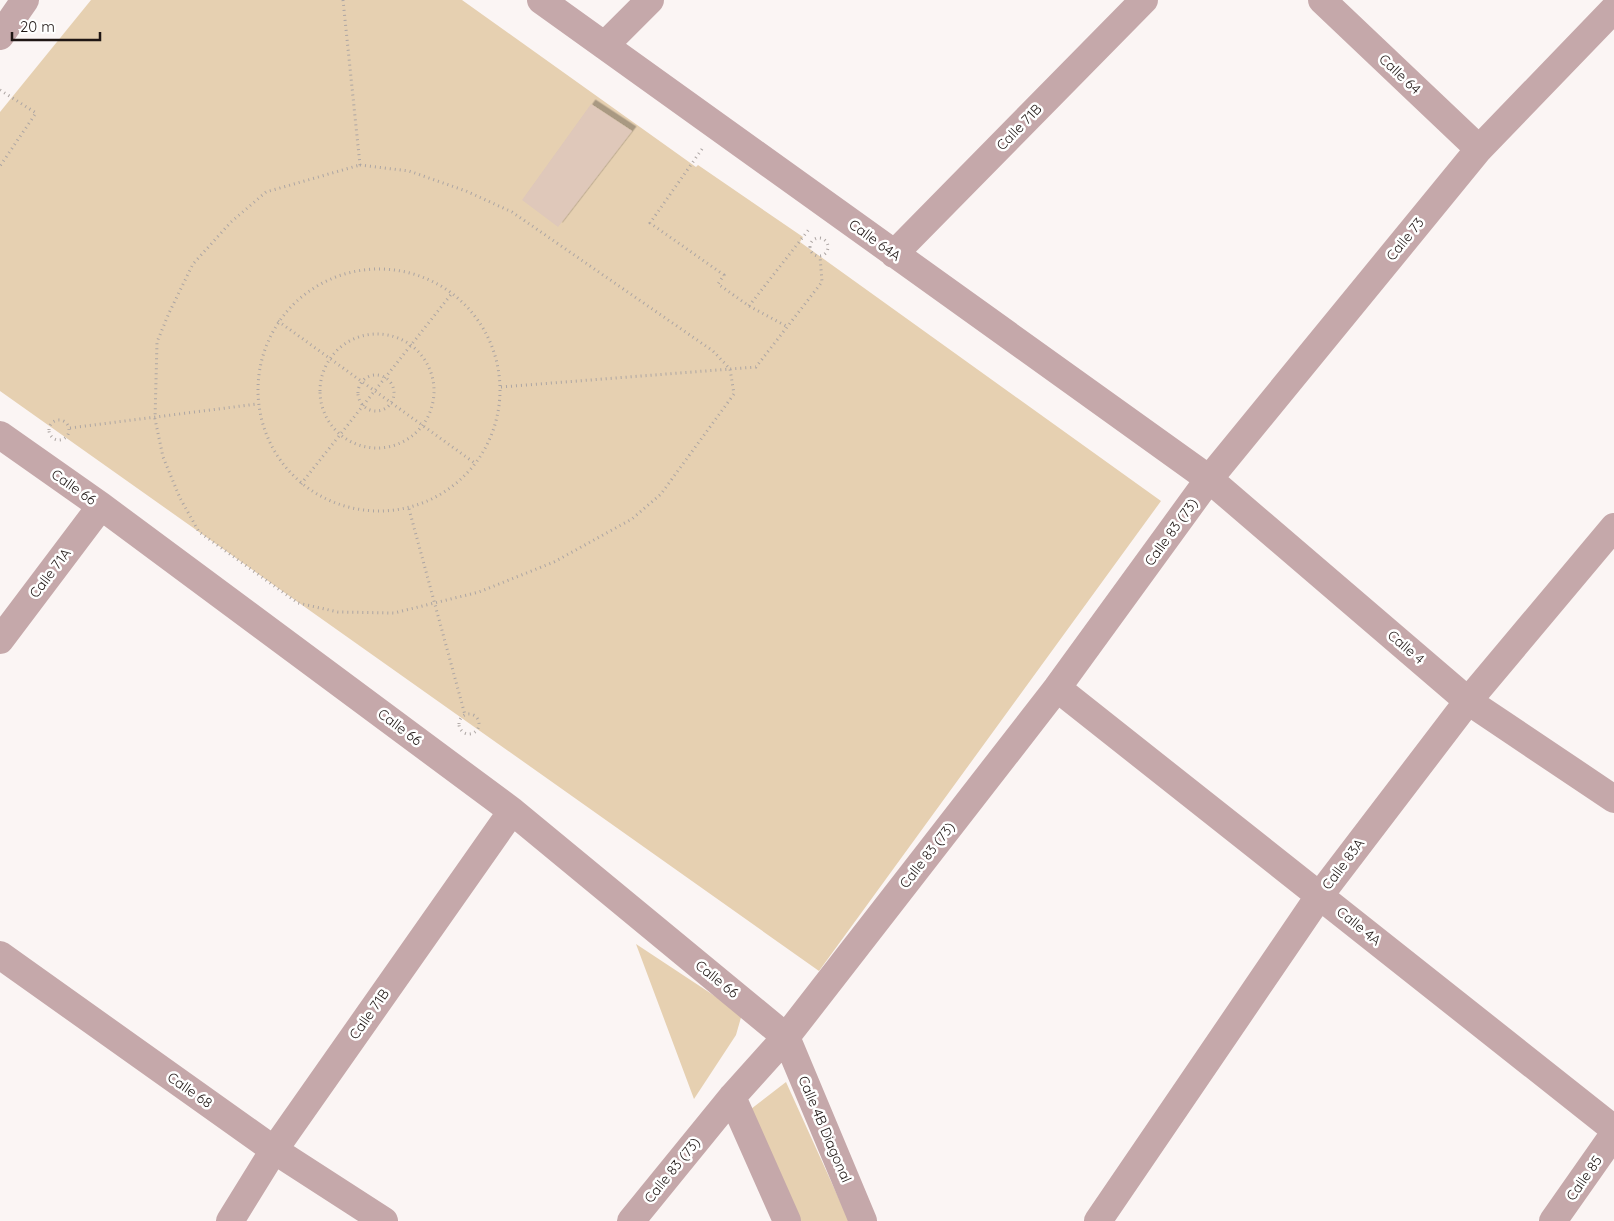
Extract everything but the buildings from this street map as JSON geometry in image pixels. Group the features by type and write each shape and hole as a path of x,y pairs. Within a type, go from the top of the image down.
{"street":[{"path":"0,36 25,0"},
{"name":"Calle 64A","path":"541,0 1209,479"},
{"path":"605,45 650,0"},
{"name":"Calle 71B","path":"894,254 1144,0"},
{"name":"Calle 64","path":"1322,0 1479,149"},
{"name":"Calle 73","path":"1209,479 1479,149 1614,9"},
{"name":"Calle 66","path":"0,435 100,506 512,810 786,1037"},
{"name":"Calle 83 (73)","path":"631,1221 732,1097 786,1037 1057,688 1209,479"},
{"name":"Calle 4","path":"1209,479 1468,701 1614,799"},
{"name":"Calle 71A","path":"0,640 100,506"},
{"name":"Calle 83A","path":"1098,1221 1320,895 1468,701 1614,527"},
{"name":"Calle 4A","path":"1057,688 1614,1129"},
{"name":"Calle 71B","path":"230,1221 274,1150 512,810"},
{"name":"Calle 68","path":"0,955 274,1150 384,1221"},
{"name":"Calle 4B Diagonal","path":"786,1037 863,1221"},
{"path":"732,1097 786,1221"},
{"name":"Calle 85","path":"1554,1221 1614,1134"}],"path":[{"path":"342,0 360,165"},
{"path":"0,90 36,113 0,166"},
{"path":"711,153 703,148 650,223 724,275 718,284 749,306 788,327"},
{"path":"360,165 409,171 466,191 512,212 713,351 730,369 734,394 661,494 632,519 554,562 479,592 394,614 338,612 298,603 199,532 180,498 163,456 155,418 157,342 168,313 194,264 231,222 266,192 360,165"},
{"path":"749,306 812,225"},
{"path":"821,238 828,246 827,252 820,256 814,254 810,247 815,240 821,238"},
{"path":"501,386 756,367 822,282 820,256"},
{"path":"365,268 404,271 426,277 453,292 480,321 496,357 501,386 493,432 476,464 446,492 409,509 371,513 334,504 301,484 279,462 265,434 258,404 258,375 265,347 278,321 302,295 332,278 365,268"},
{"path":"301,484 453,292"},
{"path":"278,321 476,464"},
{"path":"377,334 394,337 411,345 424,358 431,374 434,392 431,410 422,426 409,439 392,447 374,449 356,445 340,435 329,422 322,407 320,390 322,374 330,358 343,346 359,337 377,334"},
{"path":"370,375 385,377 393,386 394,391 391,402 383,409 378,410 364,405 358,396 362,381 370,375"},
{"path":"70,428 258,404"},
{"path":"60,420 66,422 70,428 66,438 60,440 52,438 49,432 53,422 60,420"},
{"path":"409,509 465,715"},
{"path":"465,715 472,715 477,719 478,728 473,733 464,733 460,728 460,719 465,715"}],"shaded area":[{"path":"91,0 462,0 696,167 698,165 803,237 800,242 1161,501 819,971 0,391 0,112"},
{"path":"636,944 742,1014 736,1035 694,1099"},
{"path":"786,1082 849,1221 800,1221 751,1109"}]}
